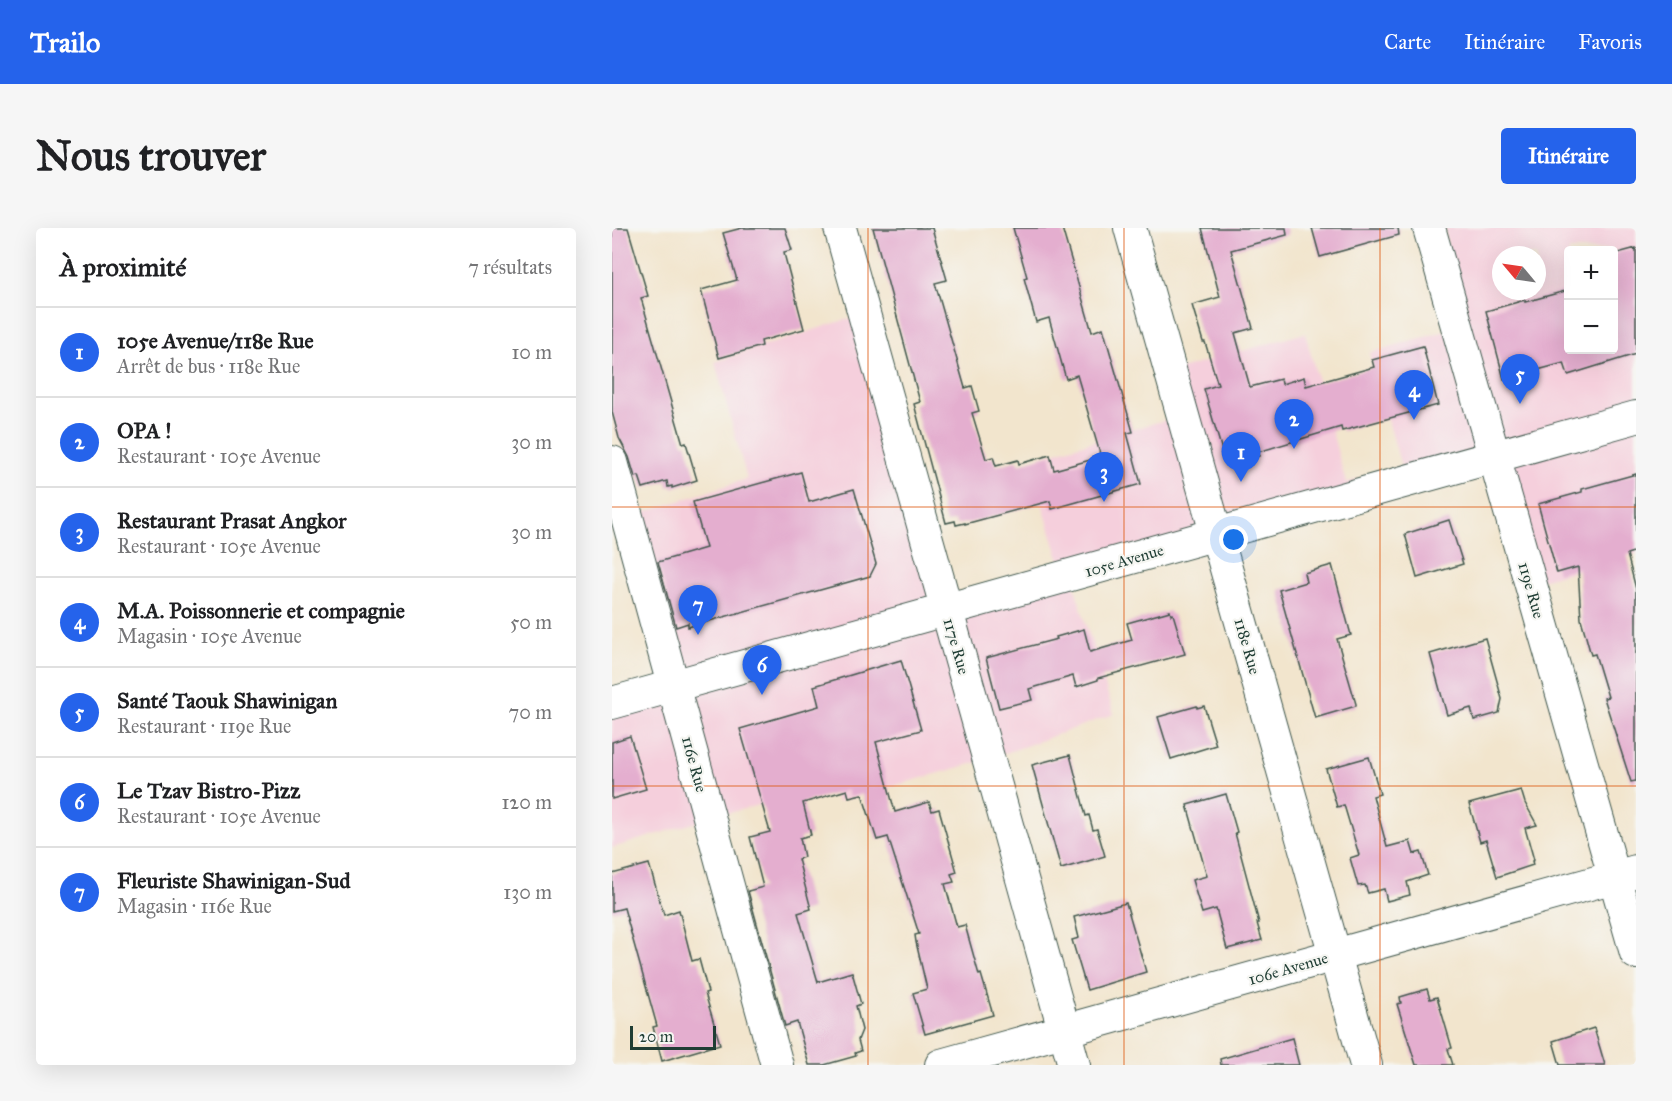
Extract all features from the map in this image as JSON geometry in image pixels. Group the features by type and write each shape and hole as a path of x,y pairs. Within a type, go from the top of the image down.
{"street":[{"name":"117e Rue","path":"840,228 1074,1065"},
{"name":"118e Rue","path":"1130,228 1366,1065"},
{"name":"119e Rue","path":"1429,228 1494,456 1625,874 1636,953"},
{"name":"105e Avenue","path":"612,703 1636,417"},
{"name":"116e Rue","path":"612,462 777,1065"},
{"name":"106e Avenue","path":"941,1065 1625,874"}],"shaded area":[{"path":"1445,228 1636,228 1636,554 1530,583 1494,457 1071,575 1114,714 989,759 837,802 831,786 710,818 612,848 612,703 673,686 627,518 747,479 715,362 869,312 947,609 1064,576 1029,460 1182,415 1170,372 1305,333 1346,483 1401,466 1369,353 1457,328"}],"building":[{"path":"612,228 628,228 648,296 641,298 683,444 686,443 697,480 672,488 672,486 668,487 667,481 643,488 639,476 635,477 629,457 619,438 612,412"},
{"path":"742,228 785,228 792,250 784,252 804,329 761,341 762,346 719,358 701,290 737,280 723,233"},
{"path":"873,228 932,228 947,280 935,283 965,388 972,386 979,411 972,413 986,459 993,457 996,466 1018,460 1019,464 1050,455 1054,470 1101,457 1077,375 1066,379 1049,318 1036,322 1024,278 1027,277 1013,228 1062,228 1092,332 1103,328 1133,432 1127,433 1141,484 1052,509 1050,501 965,524 956,525 955,521 946,523 914,404 920,402"},
{"path":"1202,228 1286,228 1287,235 1231,250 1253,328 1235,333 1250,387 1281,379 1282,384 1304,377 1306,386 1374,367 1372,360 1423,346 1438,405 1342,431 1341,427 1258,452 1259,456 1235,462 1232,451 1223,454 1204,389 1218,385 1192,305 1220,297"},
{"path":"1312,228 1398,228 1399,235 1320,257"},
{"path":"1636,248 1636,354 1568,375 1564,363 1504,379 1486,311 1525,300 1525,302 1546,300 1546,296 1564,291 1564,354 1618,354 1618,253"},
{"path":"801,472 809,502 854,489 876,564 870,576 688,627 688,623 676,627 658,562 706,548 693,502"},
{"path":"1636,474 1636,551 1627,554 1636,589 1636,781 1631,782 1604,698 1608,697 1595,654 1591,655 1581,619 1578,567 1557,573 1538,504"},
{"path":"1449,520 1463,564 1417,578 1405,534"},
{"path":"1332,565 1351,635 1337,639 1356,706 1315,718 1279,590 1306,582 1304,573"},
{"path":"1170,611 1171,615 1173,614 1185,654 1098,678 1098,680 1076,687 1073,676 1029,689 1032,700 999,708 986,658 1057,639 1056,637 1084,629 1090,652 1132,640 1127,623"},
{"path":"1485,638 1502,699 1499,713 1474,720 1471,708 1447,715 1430,654"},
{"path":"901,660 921,730 876,742 895,812 929,802 932,811 939,809 957,872 951,874 954,882 945,884 957,927 965,925 993,1015 925,1034 913,993 927,989 916,942 915,935 919,934 888,837 877,840 862,794 849,797 847,790 803,803 811,835 800,838 804,857 798,859 811,909 798,913 818,982 852,972 861,1004 856,1006 862,1030 858,1040 861,1051 855,1053 856,1056 824,1065 809,1065 797,1022 785,1026 748,891 763,887 750,837 770,832 740,729 819,706 814,686"},
{"path":"1197,706 1197,708 1204,706 1216,745 1171,759 1158,717"},
{"path":"630,736 646,789 612,799 612,742"},
{"path":"1070,755 1086,816 1089,815 1093,830 1097,829 1105,856 1061,869 1032,765"},
{"path":"1369,757 1380,794 1373,796 1387,847 1410,841 1414,854 1421,852 1428,875 1407,882 1410,895 1387,901 1384,889 1368,893 1365,885 1358,886 1350,858 1359,855 1344,805 1337,807 1326,769"},
{"path":"1521,790 1537,825 1525,828 1534,860 1533,865 1497,877 1486,840 1480,842 1469,804"},
{"path":"1226,794 1262,940 1227,949 1216,909 1202,913 1192,880 1207,876 1187,805"},
{"path":"649,864 664,915 679,910 692,961 699,959 708,992 705,993 720,1044 662,1061 653,1027 657,1026 624,908 612,911 612,874"},
{"path":"1126,903 1146,972 1087,990 1072,940 1079,938 1074,917"},
{"path":"1427,989 1430,999 1437,997 1452,1048 1448,1049 1453,1065 1416,1065 1397,1004 1401,1003 1400,997"},
{"path":"1594,1028 1605,1065 1560,1065 1553,1041"},
{"path":"1292,1038 1299,1065 1221,1065 1220,1059"}],"place":[{"name":"Santé Taouk Shawinigan","path":"1520,404"},
{"name":"M.A. Poissonnerie et compagnie","path":"1414,420"},
{"name":"OPA !","path":"1294,449"},
{"name":"105e Avenue/118e Rue","path":"1241,482"},
{"name":"Restaurant Prasat Angkor","path":"1104,502"},
{"name":"Fleuriste Shawinigan-Sud","path":"698,635"},
{"name":"Le Tzav Bistro-Pizz","path":"762,695"}]}
